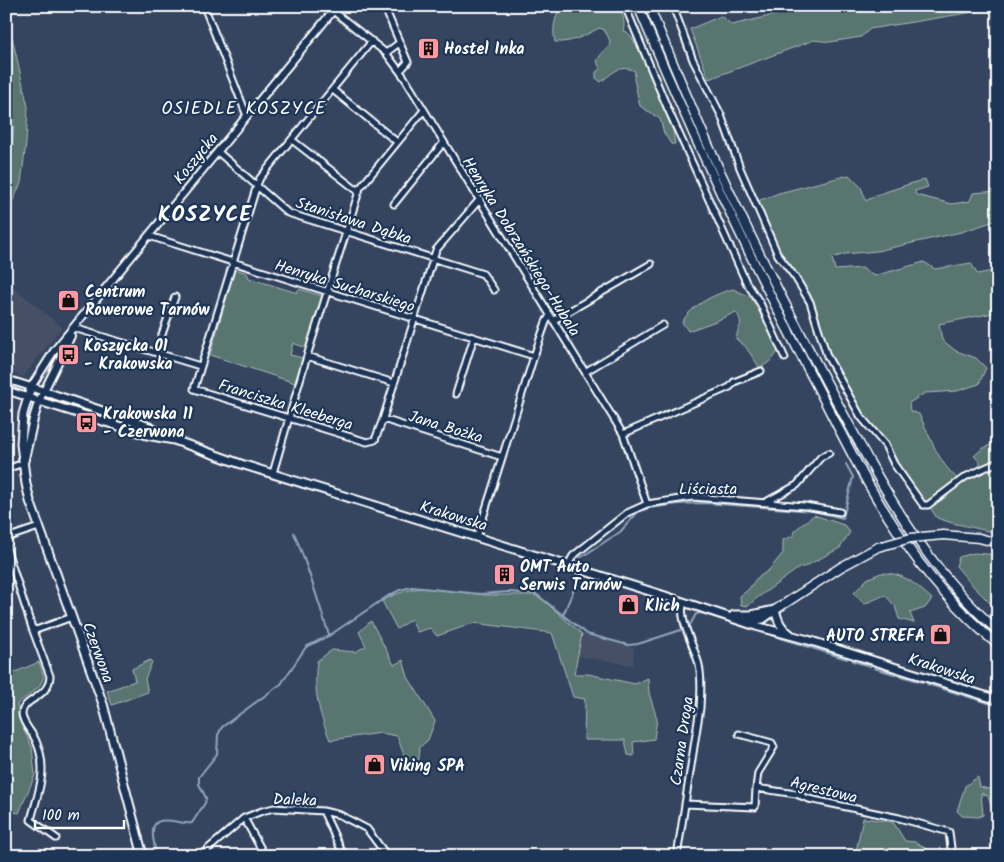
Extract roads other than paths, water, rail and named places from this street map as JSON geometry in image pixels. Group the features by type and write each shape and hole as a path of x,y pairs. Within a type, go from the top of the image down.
{"main road":[{"path":"638,6 698,147 763,284 871,487 897,532 920,563 964,613 998,645"},
{"path":"649,6 743,219 777,288 878,478 909,530 928,556 972,606 998,631"},
{"path":"28,396 31,387"},
{"name":"Krakowska","path":"31,387 147,426 174,440"},
{"name":"Czerwona","path":"28,396 23,414 21,444 26,484 39,527 103,704 143,854"},
{"name":"Krakowska","path":"39,400 147,435 174,440 273,473 998,700"},
{"name":"Czerwona","path":"24,462 39,400"},
{"path":"745,621 763,619 835,571 878,547 911,538 943,535 967,536 998,543"},
{"path":"775,610 773,622 782,633"},
{"path":"775,610 783,630 792,635"},
{"name":"Krakowska","path":"726,615 751,616 775,610"}],"street":[{"path":"204,6 247,116"},
{"name":"Henryka Dobrzańskiego-Hubala","path":"327,6 335,8 386,54 400,71 623,434 647,504"},
{"path":"384,6 408,62 400,71"},
{"path":"625,6 648,63 746,282 760,303 785,358"},
{"path":"672,6 693,60 721,115 740,168 778,255 796,277 810,302 827,356 860,417 885,444 894,464 923,505 933,502 966,477 998,462"},
{"name":"Koszycka","path":"31,387 54,351 335,8"},
{"name":"Franciszka Kleeberga","path":"372,41 260,178 194,389 367,442 375,440 436,250 480,199"},
{"path":"386,54 399,43"},
{"path":"333,90 397,142"},
{"path":"273,473 288,418 360,188 424,110"},
{"path":"292,140 359,192"},
{"path":"394,204 444,142"},
{"name":"Stanisława Dąbka","path":"218,152 288,213 483,274 494,290"},
{"name":"Henryka Sucharskiego","path":"149,236 534,356"},
{"path":"554,320 650,264"},
{"path":"158,353 175,297"},
{"path":"477,537 534,356 550,315"},
{"path":"585,372 664,325"},
{"path":"74,328 200,366"},
{"name":"Koszycka","path":"43,391 74,328"},
{"path":"456,394 474,337"},
{"path":"307,356 394,383"},
{"path":"623,434 730,387 734,382 761,371"},
{"name":"Krakowska","path":"6,379 31,387"},
{"name":"Krakowska","path":"6,390 39,400"},
{"path":"39,400 43,391"},
{"name":"Jana Bożka","path":"383,419 502,457"},
{"path":"766,503 797,486 821,458 829,453"},
{"path":"6,469 24,462"},
{"name":"Liściasta","path":"568,565 573,556 627,513 647,504 692,497 805,506 840,512"},
{"path":"6,538 39,527"},
{"path":"6,547 32,628 50,676 50,684 45,691 25,705 22,713 38,746 43,771 31,820 56,838"},
{"name":"Czarna Droga","path":"677,856 700,708 701,687 695,649 682,619 684,602"},
{"path":"32,628 36,630 72,617"},
{"path":"685,804 755,807 758,772 774,748 772,743 739,734"},
{"name":"Agrestowa","path":"756,788 796,794 809,799 899,818 949,832 952,856"},
{"name":"Daleka","path":"204,856 208,849 244,818 274,808 323,810 344,856"},
{"path":"323,810 340,815 367,829 387,856"},
{"path":"244,818 265,856"}],"waterway":[{"path":"581,561 580,558 620,532 638,512 649,508 705,503 813,511 843,518 853,477 846,464"},
{"path":"294,533 329,635"},
{"path":"563,615 580,575"},
{"path":"148,856 155,851 154,825 162,821 192,823 205,803 206,798 199,784 199,777 217,754 218,735 222,727 281,684 306,647 330,635 400,590 412,587 480,594 509,592 536,594 587,634 628,645 638,644 681,630"},
{"path":"690,625 696,614 701,613 847,659"},
{"path":"853,661 870,666"},
{"path":"874,668 922,682"},
{"path":"927,684 998,706"},
{"path":"90,856 116,850 130,856"}],"place":[{"name":"Hostel Inka","path":"428,48"},
{"name":"Centrum Rowerowe Tarnów","path":"69,300"},
{"name":"Koszycka 01 - Krakowska","path":"68,354"},
{"name":"Krakowska 11 - Czerwona","path":"87,422"},
{"name":"OMT Auto Serwis Tarnów","path":"504,575"},
{"name":"Klich","path":"629,605"},
{"name":"AUTO STREFA","path":"941,635"},
{"name":"Viking SPA","path":"374,765"}],"district":[{"name":"OSIEDLE KOSZYCE","path":"244,108"},
{"name":"KOSZYCE","path":"205,214"}]}
